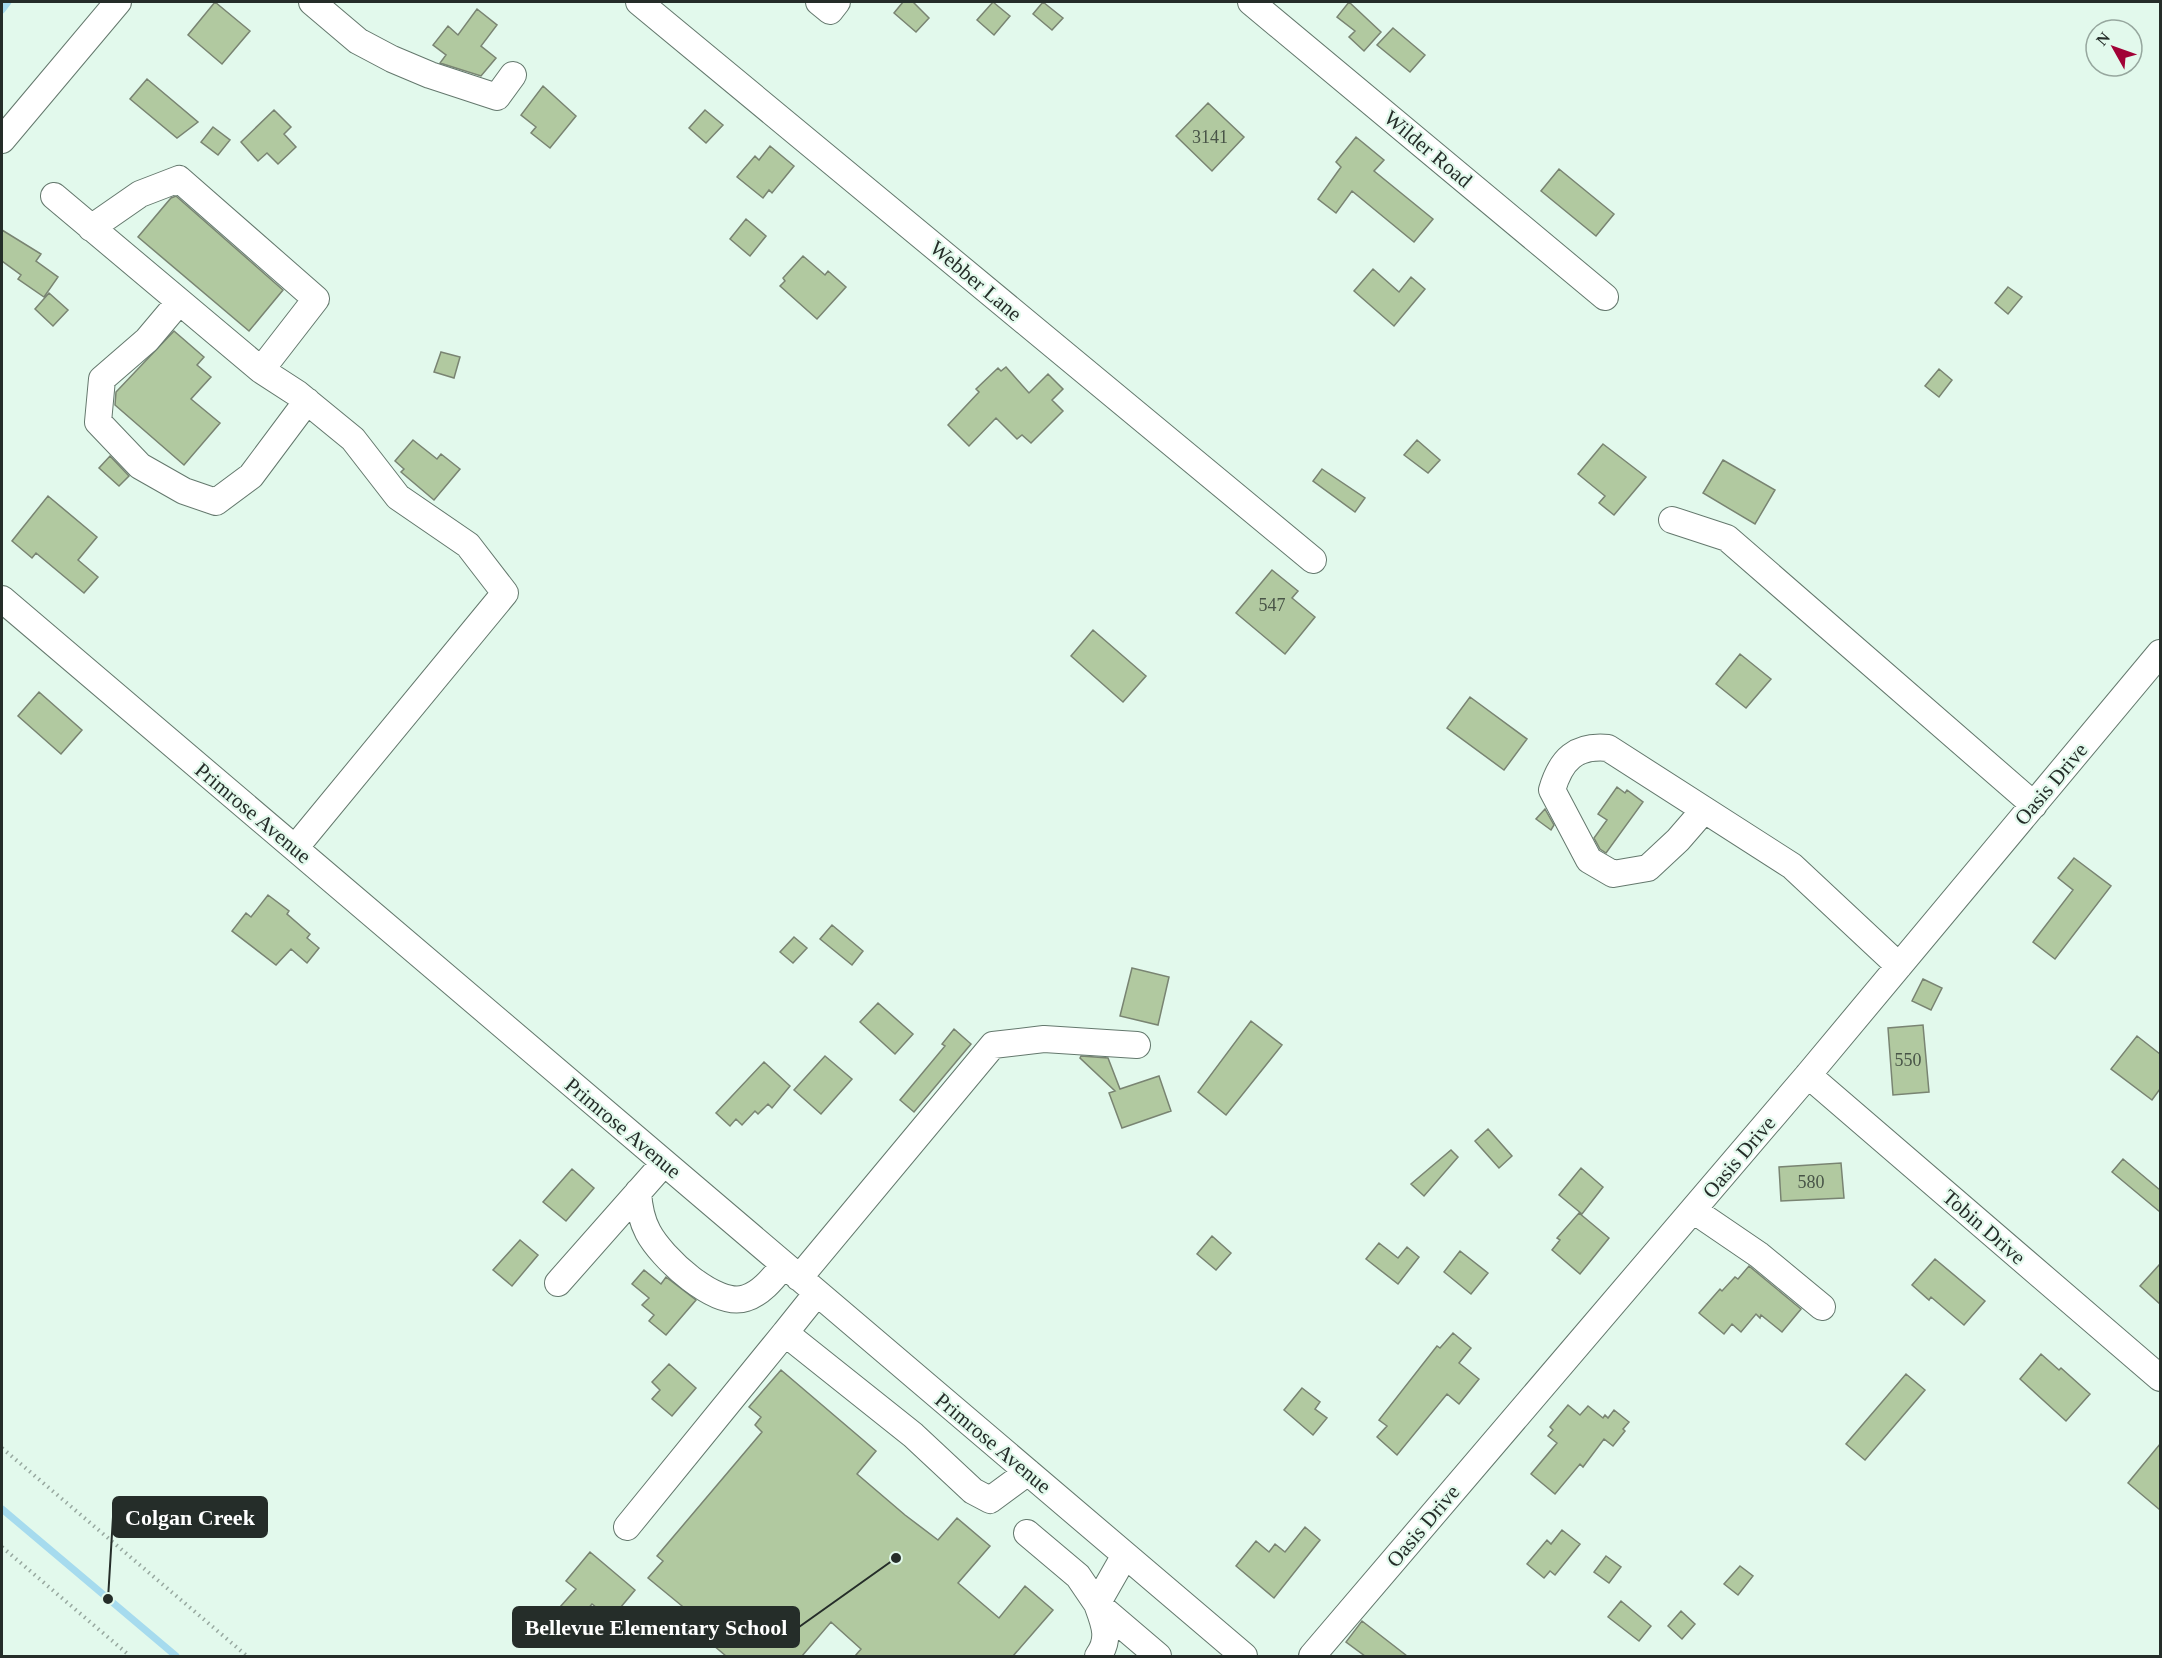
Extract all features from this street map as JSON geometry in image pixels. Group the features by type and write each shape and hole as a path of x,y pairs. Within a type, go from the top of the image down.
{"street":[{"path":"7,122 118,2"},
{"path":"312,2 358,41 430,75 497,97 513,75"},
{"name":"Webber Lane","path":"639,2 1313,560"},
{"path":"819,2 830,10 837,2"},
{"name":"Wilder Road","path":"1251,2 1605,297"},
{"path":"91,228 140,194 179,179 316,299 261,370"},
{"path":"54,196 261,370 307,401 352,439 398,497 468,545 505,593 295,848"},
{"path":"179,302 147,340 102,379 98,422 140,466 184,491 216,502 251,476 307,401"},
{"path":"1672,520 1727,538 2034,805"},
{"name":"Primrose Avenue","path":"2,599 1244,1656"},
{"name":"Oasis Drive","path":"1312,1656 1694,1210 2160,653"},
{"path":"1704,810 1678,840 1648,867 1613,874 1589,860 1552,790 1557,773 1570,756 1589,746 1608,748 1792,866 1899,966"},
{"path":"627,1527 784,1333 800,1278 993,1045 1044,1039 1137,1045"},
{"name":"Tobin Drive","path":"1808,1075 2160,1378"},
{"path":"558,1283 664,1163"},
{"path":"638,1192 640,1214 649,1234 671,1261 706,1290 727,1299 746,1299 766,1286 800,1278"},
{"path":"1694,1210 1759,1255 1822,1307"},
{"path":"784,1333 912,1435 973,1491 990,1500 1028,1473"},
{"path":"1027,1533 1078,1576 1097,1604 1106,1628 1105,1647 1098,1656"},
{"path":"1097,1604 1125,1555"},
{"path":"1097,1604 1158,1656"}],"path":[{"path":"2,1448 247,1656"},
{"path":"2,1547 130,1656"}],"building":[{"path":"215,2 250,31 222,64 188,35"},
{"path":"903,2 913,2 929,18 916,32 894,13"},
{"path":"993,2 1010,16 994,35 977,20"},
{"path":"1043,2 1063,18 1052,30 1033,14"},
{"path":"1349,2 1381,32 1364,51 1349,37 1355,31 1337,17"},
{"path":"477,9 497,25 481,46 496,58 481,76 440,63 446,55 433,45 448,26 458,35"},
{"path":"1393,28 1425,55 1410,72 1377,45"},
{"path":"147,79 198,122 177,138 130,99"},
{"path":"543,86 576,116 550,148 531,133 536,127 521,115"},
{"path":"1208,103 1244,137 1212,171 1176,136"},
{"path":"274,110 291,127 284,134 296,147 278,164 267,153 258,161 241,142"},
{"path":"705,110 723,125 706,143 689,128"},
{"path":"213,127 230,140 218,155 201,142"},
{"path":"1356,137 1384,160 1374,171 1433,219 1414,242 1352,191 1336,213 1318,199 1341,167 1336,162"},
{"path":"770,146 794,166 772,193 769,190 763,198 737,177 755,156 759,160"},
{"path":"1559,169 1614,214 1596,236 1541,191"},
{"path":"176,196 283,290 249,331 138,237 171,198"},
{"path":"746,219 766,236 750,256 730,239"},
{"path":"2,230 41,254 36,261 58,277 44,297 18,279 21,275 2,261"},
{"path":"803,256 825,275 828,271 846,287 817,319 780,286 785,281 783,278"},
{"path":"1373,269 1399,292 1411,277 1425,289 1394,326 1354,291"},
{"path":"2008,287 2022,297 2008,314 1995,303"},
{"path":"49,293 68,310 53,326 35,309"},
{"path":"174,331 204,357 197,365 211,377 191,399 220,423 184,465 115,405 116,392"},
{"path":"441,352 460,357 454,378 434,372"},
{"path":"1006,367 1029,393 1048,374 1063,389 1052,400 1063,411 1031,443 1022,435 1017,439 996,418 969,446 948,425 979,392 976,389 998,368 1001,371"},
{"path":"1939,369 1952,380 1939,397 1925,386"},
{"path":"413,440 437,459 441,454 460,469 434,500 401,472 404,469 395,461"},
{"path":"1417,440 1440,460 1428,473 1404,455"},
{"path":"1603,444 1646,477 1614,515 1599,503 1605,496 1578,474"},
{"path":"110,456 129,476 119,486 99,468"},
{"path":"1723,460 1775,490 1755,524 1703,493"},
{"path":"1322,469 1365,498 1355,512 1313,481"},
{"path":"48,496 97,537 78,560 98,577 84,593 36,553 32,558 12,541"},
{"path":"1272,570 1298,591 1292,598 1315,617 1285,654 1236,613"},
{"path":"1093,630 1146,676 1123,702 1071,656"},
{"path":"1740,654 1771,679 1746,708 1716,684"},
{"path":"39,692 82,730 61,754 18,716"},
{"path":"1470,697 1527,739 1504,770 1447,728"},
{"path":"1617,787 1625,793 1627,790 1643,802 1606,853 1600,849 1594,838 1607,820 1598,814"},
{"path":"1545,809 1554,825 1551,830 1536,819"},
{"path":"2074,858 2111,886 2055,959 2033,942 2073,890 2058,878"},
{"path":"268,895 289,911 287,914 310,934 307,938 319,948 307,963 291,949 276,965 232,931 246,913 251,917"},
{"path":"832,925 863,951 852,965 820,939"},
{"path":"794,937 807,948 793,963 780,952"},
{"path":"1132,968 1169,977 1158,1025 1120,1016"},
{"path":"1923,979 1942,988 1931,1010 1912,1001"},
{"path":"878,1003 913,1034 895,1054 860,1022"},
{"path":"1251,1021 1282,1045 1226,1115 1198,1092"},
{"path":"1923,1025 1929,1092 1893,1095 1888,1028"},
{"path":"954,1029 971,1044 914,1112 900,1100 945,1046 942,1044"},
{"path":"2137,1036 2160,1054 2160,1089 2152,1100 2111,1069"},
{"path":"825,1056 852,1079 821,1114 794,1090"},
{"path":"1081,1056 1108,1058 1120,1089 1159,1076 1171,1111 1122,1128 1109,1093 1115,1091 1080,1058"},
{"path":"764,1062 790,1086 772,1108 768,1104 758,1114 755,1111 742,1125 736,1119 730,1126 716,1113"},
{"path":"1488,1129 1512,1156 1499,1168 1475,1141"},
{"path":"1451,1150 1458,1157 1424,1196 1411,1184"},
{"path":"2123,1159 2160,1190 2160,1212 2112,1172"},
{"path":"1841,1163 1844,1198 1781,1201 1779,1167"},
{"path":"1581,1168 1603,1187 1582,1214 1559,1195"},
{"path":"572,1169 594,1188 566,1221 543,1202"},
{"path":"1579,1213 1609,1238 1580,1274 1552,1250 1560,1240 1557,1238"},
{"path":"1212,1236 1231,1253 1216,1270 1197,1254"},
{"path":"520,1240 538,1255 512,1286 493,1270"},
{"path":"1379,1243 1398,1258 1407,1247 1419,1257 1398,1284 1366,1259"},
{"path":"1460,1251 1488,1273 1471,1294 1444,1272"},
{"path":"1935,1259 1985,1301 1964,1325 1931,1297 1929,1300 1912,1285"},
{"path":"2160,1264 2160,1304 2140,1286"},
{"path":"1749,1266 1801,1309 1782,1332 1761,1315 1760,1318 1756,1314 1741,1332 1732,1324 1724,1334 1699,1313 1720,1289 1722,1291 1735,1277 1738,1279"},
{"path":"644,1270 661,1284 666,1277 696,1300 666,1335 649,1321 654,1315 642,1305 649,1298 632,1284"},
{"path":"1453,1333 1471,1348 1459,1363 1479,1379 1459,1404 1447,1394 1397,1455 1377,1437 1387,1426 1379,1420 1437,1346 1440,1348"},
{"path":"2041,1354 2059,1370 2061,1368 2090,1394 2066,1421 2020,1379"},
{"path":"669,1364 696,1388 672,1416 652,1399 660,1390 652,1382"},
{"path":"781,1370 876,1451 857,1474 905,1515 938,1540 957,1518 990,1546 958,1583 999,1618 1025,1586 1053,1610 1013,1656 855,1656 861,1649 831,1622 802,1656 726,1656 687,1623 693,1615 648,1578 663,1561 657,1556 762,1432 755,1425 761,1417 749,1407"},
{"path":"1906,1374 1925,1390 1865,1460 1846,1444"},
{"path":"1302,1388 1320,1402 1315,1409 1327,1418 1313,1435 1284,1410"},
{"path":"1568,1405 1580,1415 1588,1406 1603,1418 1605,1415 1608,1418 1614,1410 1629,1422 1613,1446 1604,1439 1583,1467 1580,1464 1555,1494 1531,1474 1557,1443 1548,1436 1553,1430 1550,1427"},
{"path":"2160,1444 2160,1510 2128,1483"},
{"path":"1305,1527 1320,1540 1274,1598 1236,1566 1256,1541 1269,1552 1275,1544 1285,1552"},
{"path":"1562,1530 1580,1544 1555,1575 1550,1571 1544,1578 1527,1564 1547,1540 1551,1544"},
{"path":"590,1552 635,1590 611,1619 592,1604 569,1631 552,1616 576,1589 566,1581"},
{"path":"1606,1556 1621,1567 1609,1583 1594,1572"},
{"path":"1740,1566 1753,1576 1738,1595 1724,1584"},
{"path":"1621,1601 1651,1626 1639,1641 1608,1617"},
{"path":"1681,1611 1695,1624 1682,1639 1668,1626"},
{"path":"1362,1621 1407,1656 1365,1656 1346,1642"}],"waterway":[{"path":"2,10 8,2"},
{"path":"2,1509 176,1656"}],"place":[{"name":"Bellevue Elementary School","path":"896,1558"},
{"name":"Colgan Creek","path":"108,1599"}]}
